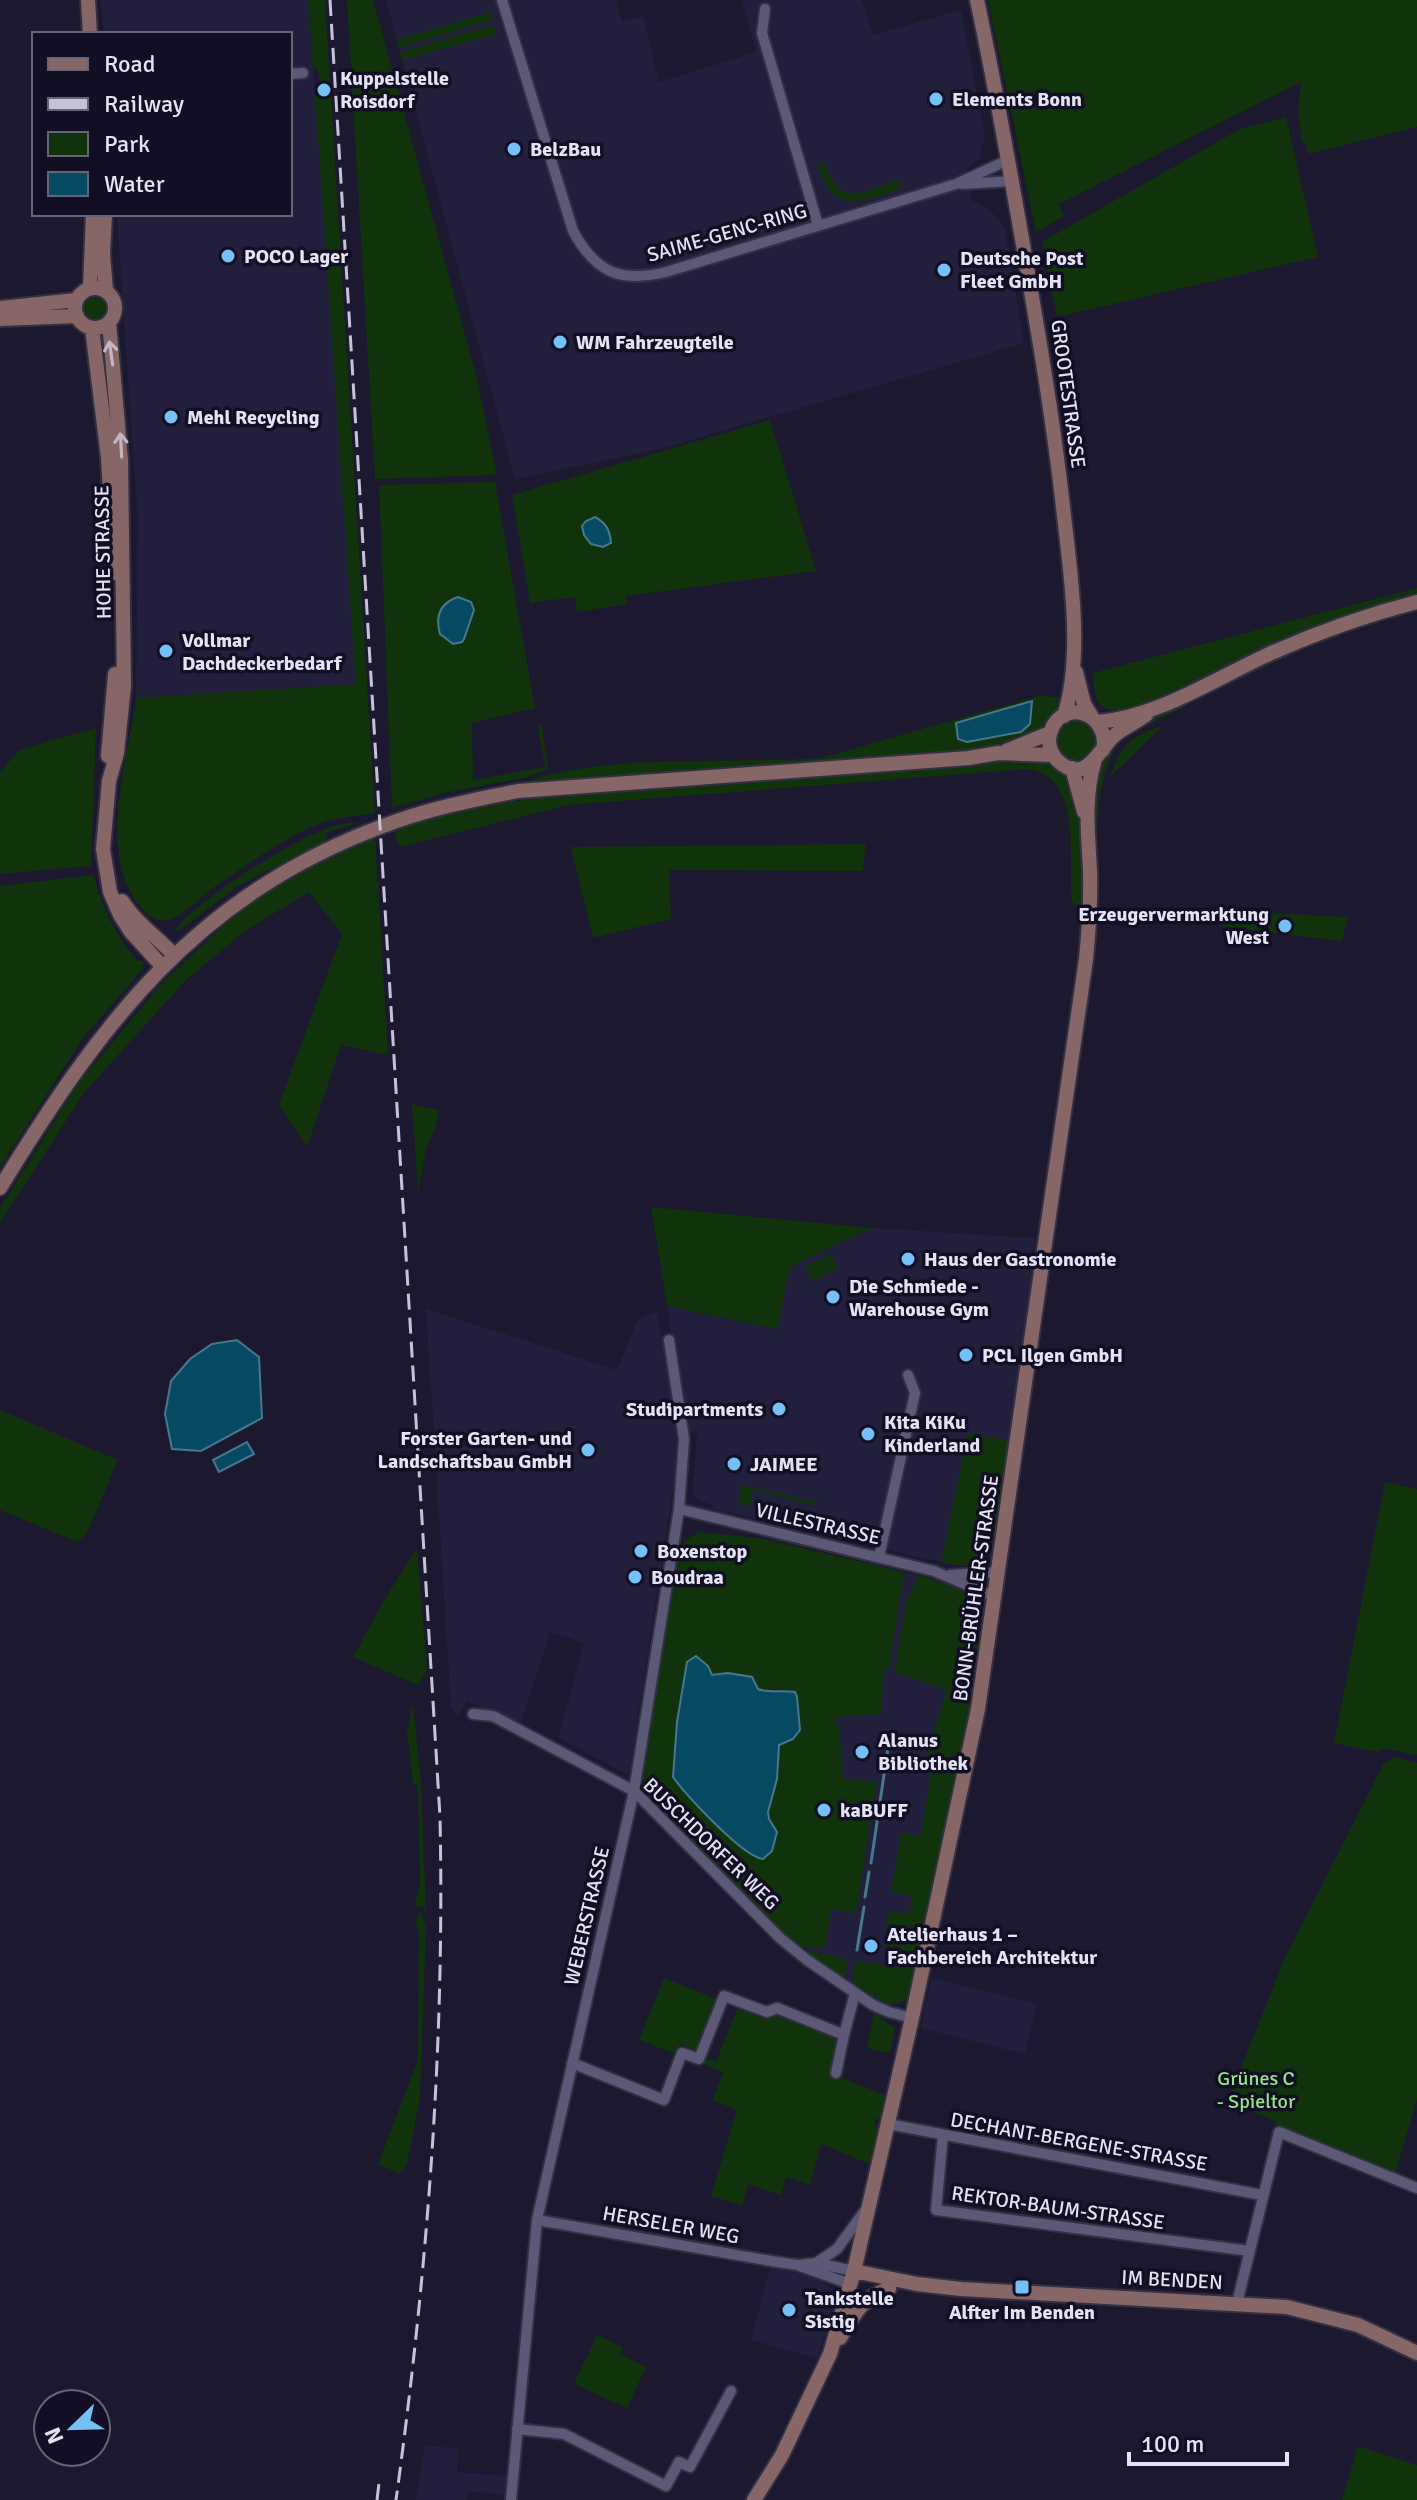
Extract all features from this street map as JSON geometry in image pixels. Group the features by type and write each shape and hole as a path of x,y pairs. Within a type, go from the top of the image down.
{"street":[{"path":"80,0 82,32"},
{"path":"88,0 90,32"},
{"name":"SAIME-GENC-RING","path":"502,0 573,231 585,253 616,274 632,278 649,276 956,184 1008,160"},
{"name":"GROOTESTRASSE","path":"977,0 1044,358 1057,455 1068,550 1073,655 1064,716"},
{"path":"765,9 762,33 818,225"},
{"path":"292,74 303,73"},
{"name":"SAIME-GENC-RING","path":"956,184 1012,181"},
{"path":"0,308 76,300 90,288 93,216"},
{"path":"76,300 77,316 92,328 109,322 114,314 115,303 106,290 103,254 105,216"},
{"path":"90,288 106,290"},
{"path":"0,319 77,316"},
{"name":"HOHE STRASSE","path":"109,322 110,358 118,399 122,479 117,753 109,781 103,849 110,892 120,915 162,966"},
{"name":"HOHE STRASSE","path":"92,328 96,340 108,458 119,685"},
{"path":"1153,709 1113,737 1084,768 1072,768 1053,755 1050,733 1057,720 1064,716 1073,713 1095,719 1122,718 1153,709 1307,638 1342,624 1417,602"},
{"name":"GROOTESTRASSE","path":"1073,655 1084,704 1095,719"},
{"path":"1095,719 1104,735 1098,756"},
{"path":"0,1188 55,1100 100,1036 162,966 253,890 301,862 386,824 448,805 518,791 969,758 998,753 1050,733"},
{"path":"998,753 1053,755"},
{"name":"BONN-BRÜHLER-STRASSE","path":"754,2500 782,2455 830,2354 852,2278 978,1709 1086,959 1090,896 1087,828 1090,777 1098,756"},
{"name":"BONN-BRÜHLER-STRASSE","path":"1072,768 1087,828"},
{"name":"HOHE STRASSE","path":"107,874 138,923 174,955"},
{"name":"WEBERSTRASSE","path":"511,2500 537,2220 634,1791 679,1509 684,1439 669,1340"},
{"path":"879,1557 915,1393 908,1375"},
{"name":"VILLESTRASSE","path":"679,1509 948,1575 995,1597"},
{"name":"VILLESTRASSE","path":"948,1575 999,1572"},
{"name":"BUSCHDORFER WEG","path":"473,1714 493,1716 634,1791 780,1938 855,1993 889,2012 912,2018"},
{"path":"836,2073 855,1993"},
{"path":"572,2063 664,2100 682,2053 699,2059 724,1996 767,2012 777,2008 844,2035"},
{"name":"DECHANT-BERGENE-STRASSE","path":"888,2124 1262,2195"},
{"path":"1237,2303 1279,2132 1417,2188"},
{"name":"REKTOR-BAUM-STRASSE","path":"943,2135 936,2210 1250,2251"},
{"name":"BONN-BRÜHLER-STRASSE","path":"816,2263 837,2249 850,2235 869,2204"},
{"name":"HERSELER WEG","path":"537,2220 798,2265 852,2278"},
{"name":"HERSELER WEG","path":"798,2265 816,2263 852,2278"},
{"name":"IM BENDEN","path":"852,2278 889,2289 917,2284"},
{"name":"IM BENDEN","path":"852,2278 1039,2294 1287,2307 1321,2314 1380,2334 1417,2353"},
{"path":"830,2354 863,2302 872,2294 889,2289"},
{"path":"517,2429 564,2434 666,2486 679,2462 690,2467 731,2391"}],"shaded area":[{"path":"101,0 308,0 356,685 136,698 138,520 117,216 292,216 292,32 103,32"},
{"path":"386,0 616,0 622,22 643,16 659,82 756,52 742,0 862,0 873,35 961,10 985,136 979,159 967,168 972,200 991,211 1005,229 1024,343 660,449 515,479"},
{"path":"872,1228 1036,1238 1011,1441 994,1547 990,1548 985,1561 979,1564 953,1565 713,1509 713,1505 698,1500 693,1492 697,1434 687,1431 667,1306 776,1329 789,1267"},
{"path":"426,1309 617,1370 638,1319 657,1312 670,1384 678,1456 629,1775 558,1738 584,1643 550,1632 520,1727 467,1701 457,1716 451,1707"},
{"path":"871,1564 929,1578 975,1594 984,1611 971,1706 914,1987 907,1999 895,2005 883,2003 852,1984 807,1954 809,1951 798,1942 784,1935"},
{"path":"931,1978 1037,2004 1025,2054 921,2028"},
{"path":"770,2268 809,2275 833,2289 832,2316 817,2358 751,2340"},
{"path":"425,2446 458,2448 457,2472 507,2476 506,2495 468,2491 466,2500 416,2500"}],"green space":[{"path":"308,0 325,0 375,813 334,819 308,829 242,868 180,915 170,920 156,920 142,909 128,887 120,862 117,835 122,778 136,698 356,684 315,96 327,95 327,85 320,85 318,71 313,67"},
{"path":"347,0 373,0 475,371 497,475 375,479"},
{"path":"988,0 1417,0 1417,127 1308,154 1306,144 1302,142 1298,113 1301,82 1059,204 1064,216 1036,232"},
{"path":"490,12 493,20 398,48 396,40"},
{"path":"493,25 497,34 402,60 400,52"},
{"path":"1286,117 1318,257 1057,317 1042,242 1240,129"},
{"path":"825,163 831,177 845,192 862,192 897,181 896,174 901,189 861,200 840,198 824,181 818,164"},
{"path":"91,297 99,297 106,308 99,319 91,319 84,312 84,304"},
{"path":"770,420 816,571 626,596 627,604 577,612 575,597 530,603 512,495"},
{"path":"495,482 535,708 472,723 473,780 545,767 537,723 542,727 548,769 524,778 449,792 392,808 379,485"},
{"path":"1417,588 1417,595 1310,629 1120,715 1102,706 1095,695 1093,673"},
{"path":"1337,633 1339,637 1316,643 1128,735 1126,733 1232,678"},
{"path":"1042,695 1064,699 1037,733 970,750 523,782 558,773 632,763 821,758"},
{"path":"1076,719 1091,725 1097,740 1091,755 1076,761 1061,755 1055,740 1061,725"},
{"path":"1163,726 1110,777 1129,743 1143,733"},
{"path":"96,728 91,866 0,874 0,772 19,750"},
{"path":"1120,740 1110,759 1100,800 1097,906 1093,786 1103,761"},
{"path":"1021,758 1051,766 1063,774 1073,787 1084,867 1081,907 1072,901 1070,823 1066,804 1058,788 1046,776 1028,769 568,805 399,847 394,830 446,814 543,796"},
{"path":"362,822 328,832 324,842 238,886 174,931 203,903 266,860 325,829"},
{"path":"375,837 388,1055 341,1045 307,1147 279,1104 342,934 309,892 245,931 186,980 84,1093 0,1223 0,1208 77,1085 160,985 231,918 254,901 313,865"},
{"path":"866,844 862,871 669,870 671,919 593,938 571,847"},
{"path":"93,875 116,932 138,961 144,961 142,970 83,1038 0,1167 0,886"},
{"path":"1221,911 1348,917 1342,941 1219,926"},
{"path":"412,1104 439,1110 426,1149 418,1193"},
{"path":"651,1207 872,1228 790,1267 777,1329 667,1306"},
{"path":"831,1254 838,1269 812,1281 805,1266"},
{"path":"0,1410 118,1460 87,1533 78,1542 0,1510"},
{"path":"968,1433 1011,1441 994,1547 990,1548 985,1561 966,1566 941,1563"},
{"path":"1385,1482 1417,1489 1417,1755 1384,1748 1377,1752 1334,1743"},
{"path":"742,1485 817,1502 816,1506 753,1490 749,1507 738,1504"},
{"path":"699,1532 759,1538 904,1572 889,1670 884,1669 881,1714 837,1717 835,1726 839,1726 843,1779 877,1782 856,1913 831,1909 825,1948 810,1946 807,1949 784,1935 640,1789 672,1579 685,1540","holes":["709,1670 712,1676 728,1673 752,1677 758,1689 764,1692 772,1689 795,1692 798,1717 780,1745 768,1812 777,1832 772,1851 754,1858 690,1799 672,1770 684,1680"]},
{"path":"417,1548 427,1670 418,1685 353,1657"},
{"path":"918,1575 975,1594 984,1611 971,1706 914,1987 903,2001 889,2005 852,1984 855,1961 901,1968 903,1949 884,1946 889,1911 909,1914 912,1896 891,1892 901,1833 921,1836 931,1772 918,1769 919,1763 923,1764 947,1690 895,1672 905,1605"},
{"path":"413,1704 421,1784 426,1912 421,1906 414,1906 420,1884 418,1785 413,1784 407,1731"},
{"name":"Grünes C - Spieltor","path":"1396,1757 1417,1763 1417,2099 1395,2175 1286,2131 1269,2118 1234,2106 1229,2099 1284,1960 1384,1763"},
{"path":"419,1909 426,1925 420,2098 407,2164 398,2173 378,2164 418,2060 419,1931 416,1925"},
{"path":"810,1951 847,1960 845,1980 807,1954"},
{"path":"664,1978 717,1999 699,2052 681,2044 676,2054 639,2040"},
{"path":"737,2009 767,2019 778,2015 838,2040 833,2074 887,2096 881,2117 874,2123 880,2127 869,2164 821,2144 810,2185 786,2177 781,2195 749,2184 742,2205 711,2196 737,2110 713,2100 723,2072 703,2064 705,2058 716,2062"},
{"path":"874,2013 895,2028 890,2053 867,2048"},
{"path":"597,2335 623,2347 620,2354 646,2367 627,2408 574,2384"},
{"path":"1358,2446 1417,2465 1417,2500 1342,2500"}],"water":[{"path":"595,517 605,524 610,534 611,543 603,547 591,544 584,535 582,526"},
{"path":"458,597 471,602 474,610 464,639 453,644 440,634 438,621 443,607"},
{"path":"1032,701 1030,724 1021,732 967,742 958,739 956,723"},
{"path":"237,1340 259,1357 262,1418 201,1451 172,1449 165,1414 171,1381 190,1359 212,1344"},
{"path":"247,1442 254,1454 219,1472 213,1460"},
{"path":"696,1656 708,1666 712,1675 728,1673 752,1677 758,1689 795,1692 797,1697 800,1730 793,1739 779,1745 777,1779 768,1812 777,1832 772,1851 763,1859 729,1837 673,1777 677,1722 687,1662"}],"waterway":[{"path":"871,1863 890,1734"},
{"path":"865,1897 869,1872"},
{"path":"857,1950 864,1907"}],"railway":[{"path":"330,0 440,1817 440,1988 432,2159 417,2330 396,2500"},
{"path":"377,2500 379,2483"}],"place":[{"name":"Kuppelstelle Roisdorf","path":"324,90"},
{"name":"Elements Bonn","path":"936,99"},
{"name":"BelzBau","path":"514,149"},
{"name":"POCO Lager","path":"228,256"},
{"name":"Deutsche Post Fleet GmbH","path":"944,270"},
{"name":"WM Fahrzeugteile","path":"560,342"},
{"name":"Mehl Recycling","path":"171,417"},
{"name":"Vollmar Dachdeckerbedarf","path":"166,651"},
{"name":"Erzeugervermarktung West","path":"1285,926"},
{"name":"Haus der Gastronomie","path":"908,1259"},
{"name":"Die Schmiede - Warehouse Gym","path":"833,1297"},
{"name":"PCL Ilgen GmbH","path":"966,1355"},
{"name":"Studipartments","path":"779,1409"},
{"name":"Kita KiKu Kinderland","path":"868,1434"},
{"name":"Forster Garten- und Landschaftsbau GmbH","path":"588,1450"},
{"name":"JAIMEE","path":"734,1464"},
{"name":"Boxenstop","path":"641,1551"},
{"name":"Boudraa","path":"635,1577"},
{"name":"Alanus Bibliothek","path":"862,1752"},
{"name":"kaBUFF","path":"824,1810"},
{"name":"Atelierhaus 1 – Fachbereich Architektur","path":"871,1946"},
{"name":"Alfter Im Benden","path":"1022,2287"},
{"name":"Tankstelle Sistig","path":"789,2310"}]}
